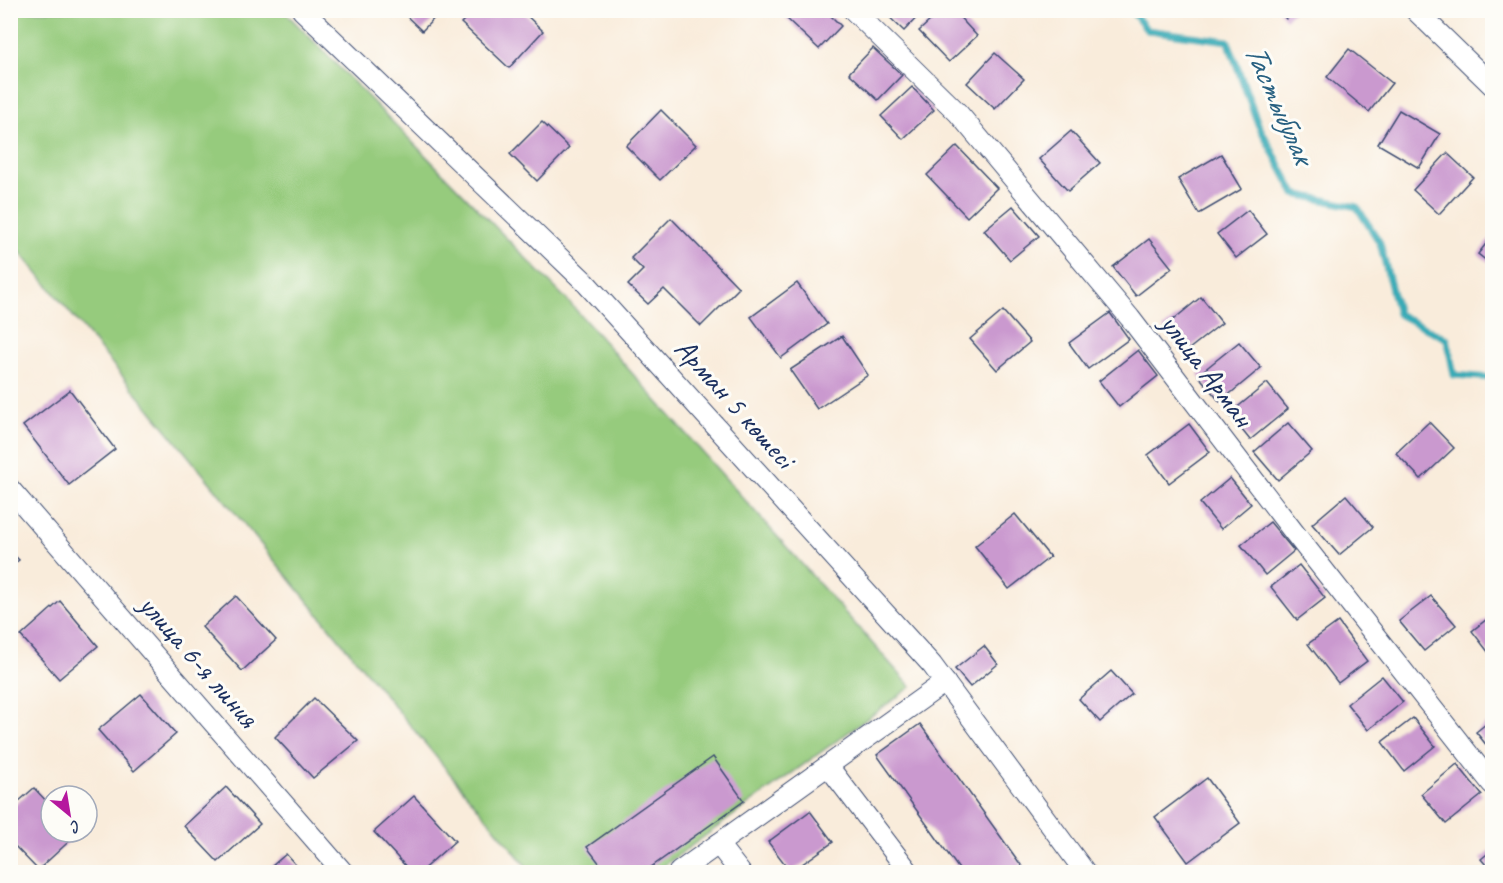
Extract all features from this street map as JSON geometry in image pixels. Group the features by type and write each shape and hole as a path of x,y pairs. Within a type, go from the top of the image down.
{"street":[{"name":"Арман 5 көшесі","path":"302,10 584,281 932,665 1085,873"},
{"name":"улица Арман","path":"853,10 958,113 1130,318 1293,531 1492,784"},
{"path":"1415,10 1492,85"},
{"name":"улица 6-я линия","path":"10,489 343,873"},
{"path":"679,873 945,682"},
{"path":"828,766 909,873"},
{"path":"718,844 740,873"}],"green space":[{"path":"10,11 284,11 568,301 911,687 655,872 531,872 11,241"}],"building":[{"path":"400,10 442,10 422,31"},
{"path":"474,10 521,10 543,31 509,68 461,23"},
{"path":"791,10 825,10 841,26 819,49 785,17"},
{"path":"882,10 924,10 904,31"},
{"path":"942,10 953,10 977,36 949,62 919,31"},
{"path":"1278,10 1295,10 1286,19"},
{"path":"873,48 902,75 878,100 849,73"},
{"path":"1349,49 1392,83 1369,112 1327,77"},
{"path":"995,53 1024,79 995,109 967,83"},
{"path":"912,87 934,110 903,139 881,116"},
{"path":"661,110 696,145 660,180 626,146"},
{"path":"1399,110 1440,134 1419,168 1378,144"},
{"path":"542,122 569,148 537,181 510,154"},
{"path":"1071,131 1100,163 1068,191 1039,159"},
{"path":"957,146 997,188 967,217 927,175"},
{"path":"1447,153 1473,177 1439,214 1413,190"},
{"path":"1221,154 1242,189 1199,214 1178,179"},
{"path":"1013,206 1039,236 1010,260 984,230"},
{"path":"1248,210 1267,234 1236,258 1217,234"},
{"path":"671,218 739,288 701,326 664,289 648,304 628,285 643,270 631,258"},
{"path":"1492,236 1492,265 1478,254"},
{"path":"1149,239 1172,268 1136,296 1113,267"},
{"path":"797,283 827,324 781,358 751,317"},
{"path":"1201,297 1222,323 1184,353 1163,328"},
{"path":"1003,311 1030,342 997,370 970,339"},
{"path":"1110,313 1129,339 1088,369 1069,343"},
{"path":"842,336 868,375 817,409 790,370"},
{"path":"1239,342 1261,368 1220,402 1198,375"},
{"path":"1138,350 1158,376 1119,407 1099,381"},
{"path":"1267,383 1288,409 1250,440 1229,414"},
{"path":"70,390 115,449 69,485 23,426"},
{"path":"1429,422 1454,448 1421,479 1396,453"},
{"path":"1288,423 1312,451 1278,480 1254,452"},
{"path":"1189,424 1210,452 1169,483 1148,455"},
{"path":"1230,478 1251,504 1221,529 1200,503"},
{"path":"1346,495 1373,527 1339,555 1312,524"},
{"path":"1015,514 1050,557 1009,589 975,546"},
{"path":"1270,522 1294,551 1265,575 1241,545"},
{"path":"10,551 19,560 10,567"},
{"path":"1299,565 1325,598 1297,620 1271,587"},
{"path":"236,596 276,640 242,671 202,627"},
{"path":"1431,596 1456,625 1424,651 1399,621"},
{"path":"60,601 98,646 59,679 21,636"},
{"path":"1492,615 1492,657 1472,631"},
{"path":"1338,622 1367,661 1338,683 1308,644"},
{"path":"984,646 998,664 970,687 955,669"},
{"path":"1111,671 1132,694 1100,722 1079,699"},
{"path":"1382,676 1403,702 1368,730 1347,704"},
{"path":"141,694 176,734 134,771 98,730"},
{"path":"314,698 358,741 313,778 275,737"},
{"path":"1413,718 1435,746 1404,771 1382,742"},
{"path":"1492,719 1492,752 1476,732"},
{"path":"920,724 1026,872 961,872 877,755"},
{"path":"713,757 744,801 644,872 606,872 587,847"},
{"path":"1457,764 1482,795 1446,824 1421,794"},
{"path":"1207,778 1240,823 1188,862 1155,817"},
{"path":"226,787 260,824 218,862 184,826"},
{"path":"34,788 39,793 39,844 66,844 38,870 10,841 10,809"},
{"path":"414,796 455,841 420,872 411,872 374,832"},
{"path":"810,811 833,842 791,872 768,842"},
{"path":"1492,850 1492,872 1481,859"},
{"path":"286,854 302,872 265,872"}],"waterway":[{"name":"Тастыбулак","path":"1131,10 1147,30 1228,41 1258,124 1295,194 1357,207 1380,243 1398,314 1447,339 1454,375 1492,378"}]}
